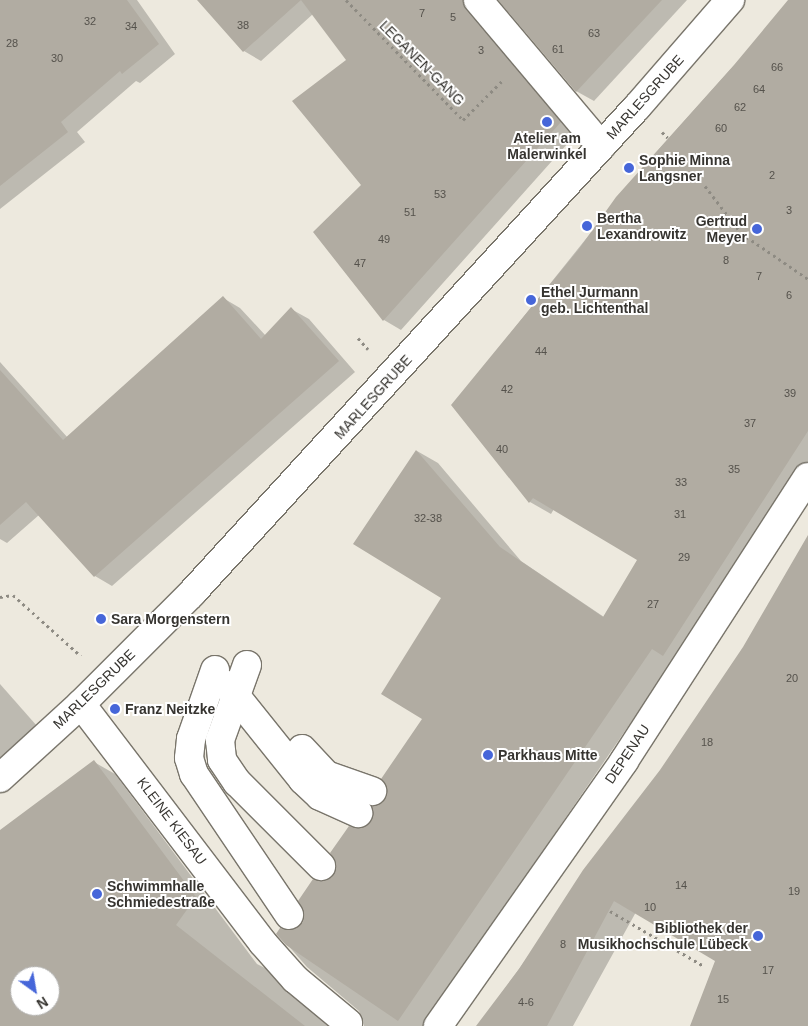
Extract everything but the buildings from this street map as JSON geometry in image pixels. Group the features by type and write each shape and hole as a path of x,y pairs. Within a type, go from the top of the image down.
{"street":[{"path":"478,0 601,146"},
{"name":"MARLESGRUBE","path":"0,778 81,704 270,510 601,146 730,0"},
{"name":"DEPENAU","path":"438,1026 624,761 808,477"},
{"path":"247,665 220,740 222,760 236,782 322,866"},
{"path":"289,915 194,774 189,758 190,739 215,670 303,780 320,796 365,802 326,775 302,749"},
{"name":"KLEINE KIESAU","path":"81,704 143,781 263,943 295,978 348,1023"}],"path":[{"name":"LEGANEN-GANG","path":"346,0 464,120 525,57"},
{"path":"705,186 741,233 808,279"},
{"path":"0,597 12,595 106,678"},
{"path":"610,911 702,965"}],"place":[{"name":"Atelier am Malerwinkel","path":"547,122"},
{"name":"Sophie Minna Langsner","path":"629,168"},
{"name":"Bertha Lexandrowitz","path":"587,226"},
{"name":"Gertrud Meyer","path":"757,229"},
{"name":"Ethel Jurmann geb. Lichtenthal","path":"531,300"},
{"name":"Sara Morgenstern","path":"101,619"},
{"name":"Franz Neitzke","path":"115,709"},
{"name":"Parkhaus Mitte","path":"488,755"},
{"name":"Schwimmhalle Schmiedestraße","path":"97,894"},
{"name":"Bibliothek der Musikhochschule Lübeck","path":"758,936"}]}
